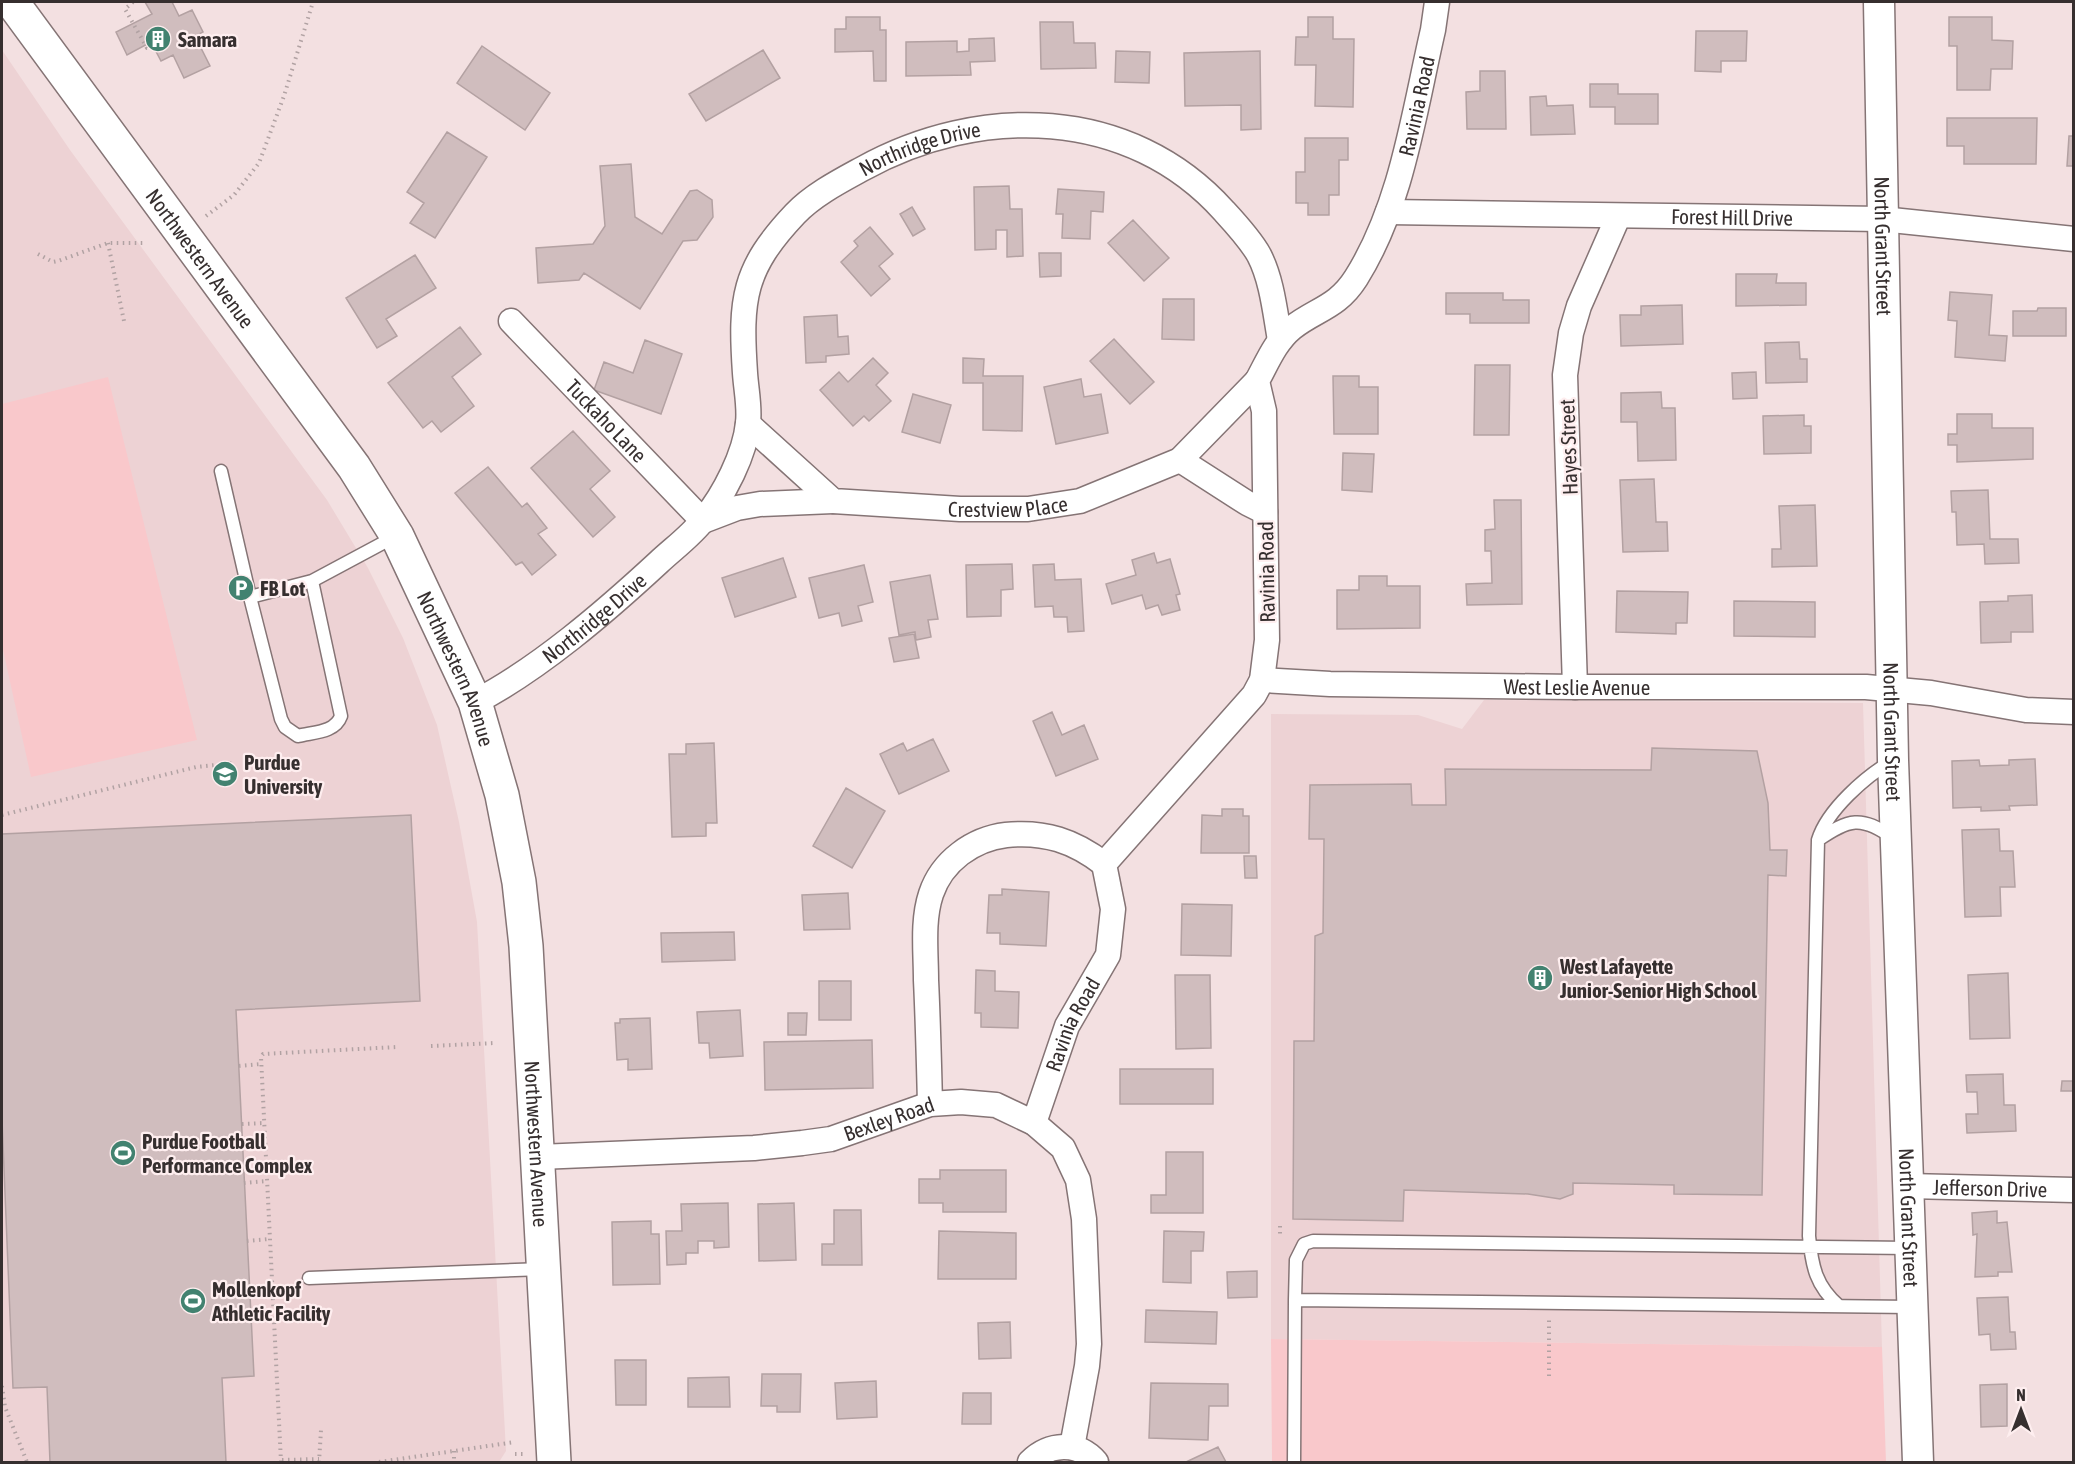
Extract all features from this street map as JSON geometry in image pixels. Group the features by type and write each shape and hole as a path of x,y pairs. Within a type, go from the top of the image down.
{"main road":[{"name":"Northwestern Avenue","path":"12,2 347,458 397,536 475,702 502,795 519,882 526,946 544,1269 541,1458"}],"street":[{"name":"Ravinia Road","path":"1034,1123 1067,1026 1108,955 1113,909 1104,864 1254,695 1262,680 1267,640 1264,411 1257,381 1280,340 1294,327 1341,298 1356,278 1388,212 1431,41 1437,2"},
{"name":"North Grant Street","path":"1879,2 1893,760 1918,1462"},
{"name":"Northridge Drive","path":"475,702 508,685 610,605 703,521 725,490 748,423 742,334 745,290 767,245 798,210 840,181 897,149 940,135 1022,124 1068,127 1122,140 1176,168 1211,197 1258,255 1271,292 1280,340"},
{"name":"Forest Hill Drive","path":"1388,212 1882,219 2073,239"},
{"name":"Hayes Street","path":"1575,687 1565,375 1571,333 1579,306 1618,217"},
{"name":"Tuckaho Lane","path":"511,321 703,521"},
{"name":"Crestview Place","path":"833,501 960,509 1028,509 1080,501 1180,460 1257,381"},
{"path":"748,423 833,501"},
{"path":"1180,460 1265,512"},
{"name":"Northridge Drive","path":"703,521 737,508 760,504 833,501"},
{"name":"West Leslie Avenue","path":"1262,680 1330,684 1575,687 1866,687 1931,693 2016,709 2073,712"},
{"name":"Bexley Road","path":"539,1157 754,1148 802,1143 831,1138 930,1104 925,927 932,893 947,866 960,852 990,837 1022,833 1046,836 1082,847 1104,864"},
{"path":"930,1104 961,1101 996,1105 1034,1123 1063,1148 1078,1180 1084,1219 1089,1344 1072,1447"},
{"name":"Jefferson Drive","path":"1908,1186 2073,1190"},
{"path":"1030,1462 1048,1449 1072,1447 1084,1452 1096,1462"}],"lane":[{"path":"221,471 250,597 285,727 298,735 331,729 338,723 340,706 312,581"},
{"path":"250,597 312,581 397,536"},
{"path":"1839,1306 1825,1293 1813,1266 1810,1249 1818,840 1827,820 1870,774 1893,760"},
{"path":"1818,840 1838,826 1861,821 1872,824 1897,840"},
{"path":"1294,1462 1296,1260 1304,1244 1313,1240 1550,1242 1810,1249 1910,1248"},
{"path":"309,1278 544,1269"},
{"path":"1295,1300 1912,1307"}],"path":[{"path":"133,2 125,9 147,48 154,48"},
{"path":"206,216 234,195 259,163 284,96 313,2"},
{"path":"38,254 53,262 108,243 144,243"},
{"path":"108,243 124,321"},
{"path":"2,815 196,767 235,763"},
{"path":"431,1046 495,1043"},
{"path":"321,1431 319,1461 281,1461 261,1064 263,1054 397,1047"},
{"path":"239,1066 261,1064"},
{"path":"242,1124 264,1123"},
{"path":"244,1183 267,1181"},
{"path":"1280,1226 1280,1237"},
{"path":"247,1241 269,1239"},
{"path":"1549,1318 1549,1376"},
{"path":"2,1386 5,1407 27,1462"},
{"path":"379,1462 408,1460 515,1442"},
{"path":"454,1451 454,1462"},
{"path":"515,1454 541,1458"}],"shaded area":[{"name":"Purdue University","path":"2,50 70,150 327,500 368,568 403,638 437,725 459,822 477,922 506,1451 499,1462 2,1462"},
{"path":"108,377 197,740 31,777 2,645 2,404"},
{"path":"1484,700 1863,703 1882,1347 1271,1339 1271,714 1418,715 1462,729"},
{"path":"1271,1339 1882,1347 1886,1462 1272,1462"}],"building":[{"name":"Samara","path":"145,2 172,2 179,16 192,10 203,32 195,36 210,66 184,78 173,55 161,61 151,42 127,55 116,32 152,14"},
{"path":"846,17 880,17 880,30 886,30 886,81 874,81 873,51 835,52 835,29 846,29"},
{"path":"1308,17 1333,17 1333,39 1354,39 1353,107 1315,106 1316,65 1295,65 1296,37 1308,37"},
{"path":"1949,17 1992,17 1992,40 2013,41 2012,69 1991,69 1990,90 1957,90 1957,46 1949,46"},
{"path":"1040,22 1073,22 1074,43 1095,43 1096,68 1041,69"},
{"path":"1696,31 1747,31 1746,61 1721,61 1721,72 1695,71"},
{"path":"994,38 995,61 970,62 971,75 906,76 906,42 957,41 957,52 969,51 969,39"},
{"path":"482,46 550,93 525,130 457,83"},
{"path":"763,50 780,78 706,121 689,94"},
{"path":"1116,51 1150,52 1149,83 1115,82"},
{"path":"1260,51 1261,129 1241,130 1241,105 1185,106 1184,53"},
{"path":"1480,71 1505,71 1506,129 1467,129 1466,92 1480,91"},
{"path":"1590,84 1618,84 1618,94 1658,94 1658,124 1615,124 1615,107 1590,107"},
{"path":"1546,96 1547,106 1573,105 1575,134 1531,135 1530,97"},
{"path":"1947,118 2037,118 2036,164 1964,164 1964,146 1947,146"},
{"path":"447,132 487,157 435,238 410,223 424,203 407,192"},
{"path":"2069,136 2074,136 2074,166 2067,166"},
{"path":"1305,138 1348,138 1348,160 1339,160 1339,195 1329,195 1329,215 1308,215 1308,203 1296,203 1296,172 1305,172"},
{"path":"631,164 635,217 662,234 690,191 697,190 712,200 713,217 697,240 683,241 640,309 584,273 579,280 538,283 536,248 593,244 605,226 600,166"},
{"path":"1009,186 1010,209 1022,209 1023,256 1007,257 1007,230 996,230 996,249 975,250 974,187"},
{"path":"1058,189 1104,192 1103,212 1091,211 1090,239 1062,238 1063,214 1056,214"},
{"path":"912,207 925,229 913,236 900,214"},
{"path":"1133,220 1169,258 1144,281 1108,243"},
{"path":"870,227 893,254 879,266 890,279 871,296 841,262 858,246 854,241"},
{"path":"1039,253 1061,253 1061,276 1040,277"},
{"path":"415,255 436,288 386,319 397,336 377,348 346,298"},
{"path":"1736,274 1777,274 1776,283 1806,283 1806,305 1736,306"},
{"path":"1950,292 1992,295 1989,335 2007,336 2005,361 1955,357 1957,321 1948,320"},
{"path":"1446,293 1503,293 1503,300 1529,300 1529,323 1470,323 1470,314 1446,314"},
{"path":"1163,299 1194,299 1194,340 1162,339"},
{"path":"1682,305 1683,344 1621,346 1620,315 1641,315 1641,306"},
{"path":"2038,308 2066,308 2066,336 2013,336 2013,311 2037,311"},
{"path":"837,315 838,337 848,336 849,354 826,356 826,362 806,363 804,317"},
{"path":"460,327 481,354 452,377 474,406 441,432 432,421 423,428 388,383"},
{"path":"1114,339 1154,382 1130,404 1090,361"},
{"path":"645,340 682,354 661,414 594,390 604,362 633,373"},
{"path":"1799,342 1800,359 1807,359 1807,382 1766,383 1765,343"},
{"path":"873,358 888,373 876,385 891,401 869,421 864,416 853,426 820,390 839,372 848,382"},
{"path":"963,358 984,359 983,376 1023,376 1022,431 983,430 983,383 963,383"},
{"path":"1475,365 1510,365 1509,435 1474,435"},
{"path":"1756,372 1757,398 1733,399 1732,373"},
{"path":"1333,376 1359,376 1359,387 1378,387 1378,434 1334,434"},
{"path":"1081,379 1084,397 1101,394 1108,433 1056,444 1044,387"},
{"path":"1661,392 1662,408 1675,408 1676,460 1638,461 1637,422 1621,422 1621,393"},
{"path":"913,394 951,405 940,443 902,432"},
{"path":"1957,414 1992,414 1992,428 2033,428 2033,459 1957,462 1957,445 1948,445 1948,434 1957,434"},
{"path":"1804,415 1804,426 1811,426 1811,453 1764,454 1763,416"},
{"path":"573,431 610,471 590,489 615,517 593,537 531,468"},
{"path":"1343,453 1374,454 1372,492 1342,490"},
{"path":"488,467 522,507 527,503 547,528 538,534 556,555 532,575 522,562 516,565 455,493"},
{"path":"1654,479 1656,522 1667,522 1668,551 1623,552 1620,480"},
{"path":"1988,490 1990,539 2018,539 2019,563 1985,564 1984,544 1957,545 1956,512 1952,512 1951,491"},
{"path":"1494,500 1521,500 1522,604 1467,605 1466,584 1492,583 1491,551 1485,551 1485,530 1495,529"},
{"path":"1815,505 1817,566 1772,567 1772,549 1781,549 1779,506"},
{"path":"1154,553 1157,563 1170,559 1180,594 1176,595 1180,610 1162,615 1158,605 1146,609 1142,595 1112,604 1106,584 1136,575 1132,560"},
{"path":"783,558 796,597 735,617 722,578"},
{"path":"1012,564 1013,589 1001,590 1001,616 967,617 966,565"},
{"path":"1054,564 1055,580 1081,579 1084,631 1068,632 1067,617 1054,617 1053,606 1035,607 1033,565"},
{"path":"864,565 873,602 858,606 862,621 842,626 839,613 819,618 809,578"},
{"path":"930,575 938,619 928,620 931,637 916,640 915,632 899,635 890,582"},
{"path":"1359,576 1387,576 1387,586 1420,586 1420,628 1337,629 1337,590 1359,590"},
{"path":"1617,591 1688,592 1687,623 1676,623 1676,634 1616,632"},
{"path":"2032,595 2033,632 2011,632 2011,642 1981,643 1980,602 2008,601 2008,596"},
{"path":"1734,601 1815,602 1815,637 1734,636"},
{"path":"914,634 919,658 894,662 889,638"},
{"path":"1052,712 1062,735 1084,725 1098,759 1056,776 1033,721"},
{"path":"933,739 949,771 899,794 880,754 903,743 907,751"},
{"path":"714,743 717,823 706,823 706,836 672,837 669,754 686,754 686,744"},
{"name":"West Lafayette Junior-Senior High School","path":"1652,748 1757,751 1768,803 1770,850 1787,850 1786,876 1768,875 1762,1195 1674,1194 1674,1185 1573,1183 1573,1194 1560,1199 1528,1194 1404,1190 1403,1221 1293,1219 1294,1041 1314,1041 1315,936 1323,933 1324,839 1309,839 1310,785 1411,784 1412,805 1446,805 1445,769 1651,770"},
{"path":"2035,759 2037,805 2009,806 2010,810 1981,811 1981,807 1953,808 1952,761 1979,760 1980,766 2009,765 2009,760"},
{"path":"846,788 885,811 852,868 813,846"},
{"path":"1222,809 1243,809 1243,816 1249,816 1249,853 1201,853 1202,815 1222,816"},
{"name":"Purdue Football Performance Complex","path":"411,815 420,1001 236,1010 254,1376 222,1378 226,1462 50,1462 47,1387 13,1388 2,1120 2,834"},
{"path":"1999,829 2000,851 2013,851 2015,887 2000,887 2001,916 1965,917 1962,830"},
{"path":"1244,856 1256,856 1257,878 1245,878"},
{"path":"1002,889 1049,892 1046,946 1000,944 1000,933 987,933 989,895 1002,895"},
{"path":"848,893 850,929 804,930 802,895"},
{"path":"1182,904 1232,905 1231,956 1181,955"},
{"path":"734,932 735,960 662,962 661,933"},
{"path":"976,970 995,971 995,991 1019,992 1018,1028 981,1027 981,1013 975,1013"},
{"path":"2008,973 2010,1038 1970,1039 1968,975"},
{"path":"1175,975 1210,975 1211,1048 1176,1049"},
{"path":"819,981 851,981 851,1020 819,1020"},
{"path":"740,1010 743,1056 710,1058 709,1043 699,1043 697,1012"},
{"path":"788,1013 807,1013 806,1035 788,1035"},
{"path":"650,1018 652,1069 628,1070 628,1059 617,1060 615,1023 620,1023 620,1019"},
{"path":"872,1040 873,1088 765,1090 764,1042"},
{"path":"1120,1069 1213,1069 1213,1104 1120,1104"},
{"path":"2003,1074 2004,1105 2015,1105 2016,1131 1967,1133 1966,1114 1978,1114 1977,1092 1967,1092 1966,1075"},
{"path":"2062,1081 2074,1081 2074,1091 2061,1091"},
{"path":"1166,1152 1203,1152 1203,1213 1151,1213 1151,1195 1166,1195"},
{"path":"940,1170 1006,1170 1006,1212 943,1212 943,1203 919,1203 919,1179 940,1179"},
{"path":"728,1203 729,1247 714,1248 714,1241 698,1241 698,1253 686,1253 686,1264 667,1265 666,1231 682,1231 681,1204"},
{"path":"794,1203 796,1260 759,1261 758,1204"},
{"path":"834,1210 861,1210 862,1265 822,1265 822,1244 834,1244"},
{"path":"1997,1211 1997,1223 2007,1222 2012,1272 1998,1272 1998,1276 1975,1277 1977,1234 1973,1235 1972,1213"},
{"path":"651,1221 651,1234 659,1234 660,1284 613,1285 612,1222"},
{"path":"939,1231 1016,1233 1016,1279 938,1279"},
{"path":"1164,1231 1204,1232 1203,1251 1191,1251 1191,1283 1163,1282"},
{"path":"1257,1271 1257,1297 1228,1298 1227,1272"},
{"path":"2008,1297 2010,1332 2015,1332 2016,1349 1991,1350 1990,1334 1979,1335 1977,1298"},
{"path":"1146,1310 1217,1312 1216,1344 1145,1342"},
{"path":"1010,1322 1011,1358 979,1359 978,1323"},
{"path":"615,1360 646,1360 646,1405 616,1405"},
{"path":"762,1374 801,1374 800,1412 777,1412 777,1406 761,1406"},
{"path":"729,1377 730,1407 688,1407 688,1378"},
{"path":"876,1381 877,1417 837,1419 835,1383"},
{"path":"1151,1383 1228,1384 1228,1406 1209,1406 1208,1440 1149,1438"},
{"path":"2007,1384 2007,1426 1981,1427 1980,1385"},
{"path":"963,1393 991,1393 991,1424 962,1424"},
{"path":"1218,1447 1226,1462 1186,1462"}],"place":[{"name":"Samara","path":"158,39"},
{"name":"FB Lot","path":"241,588"},
{"name":"Purdue University","path":"225,774"},
{"name":"West Lafayette Junior-Senior High School","path":"1540,978"},
{"name":"Purdue Football Performance Complex","path":"123,1153"},
{"name":"Mollenkopf Athletic Facility","path":"193,1301"}]}
